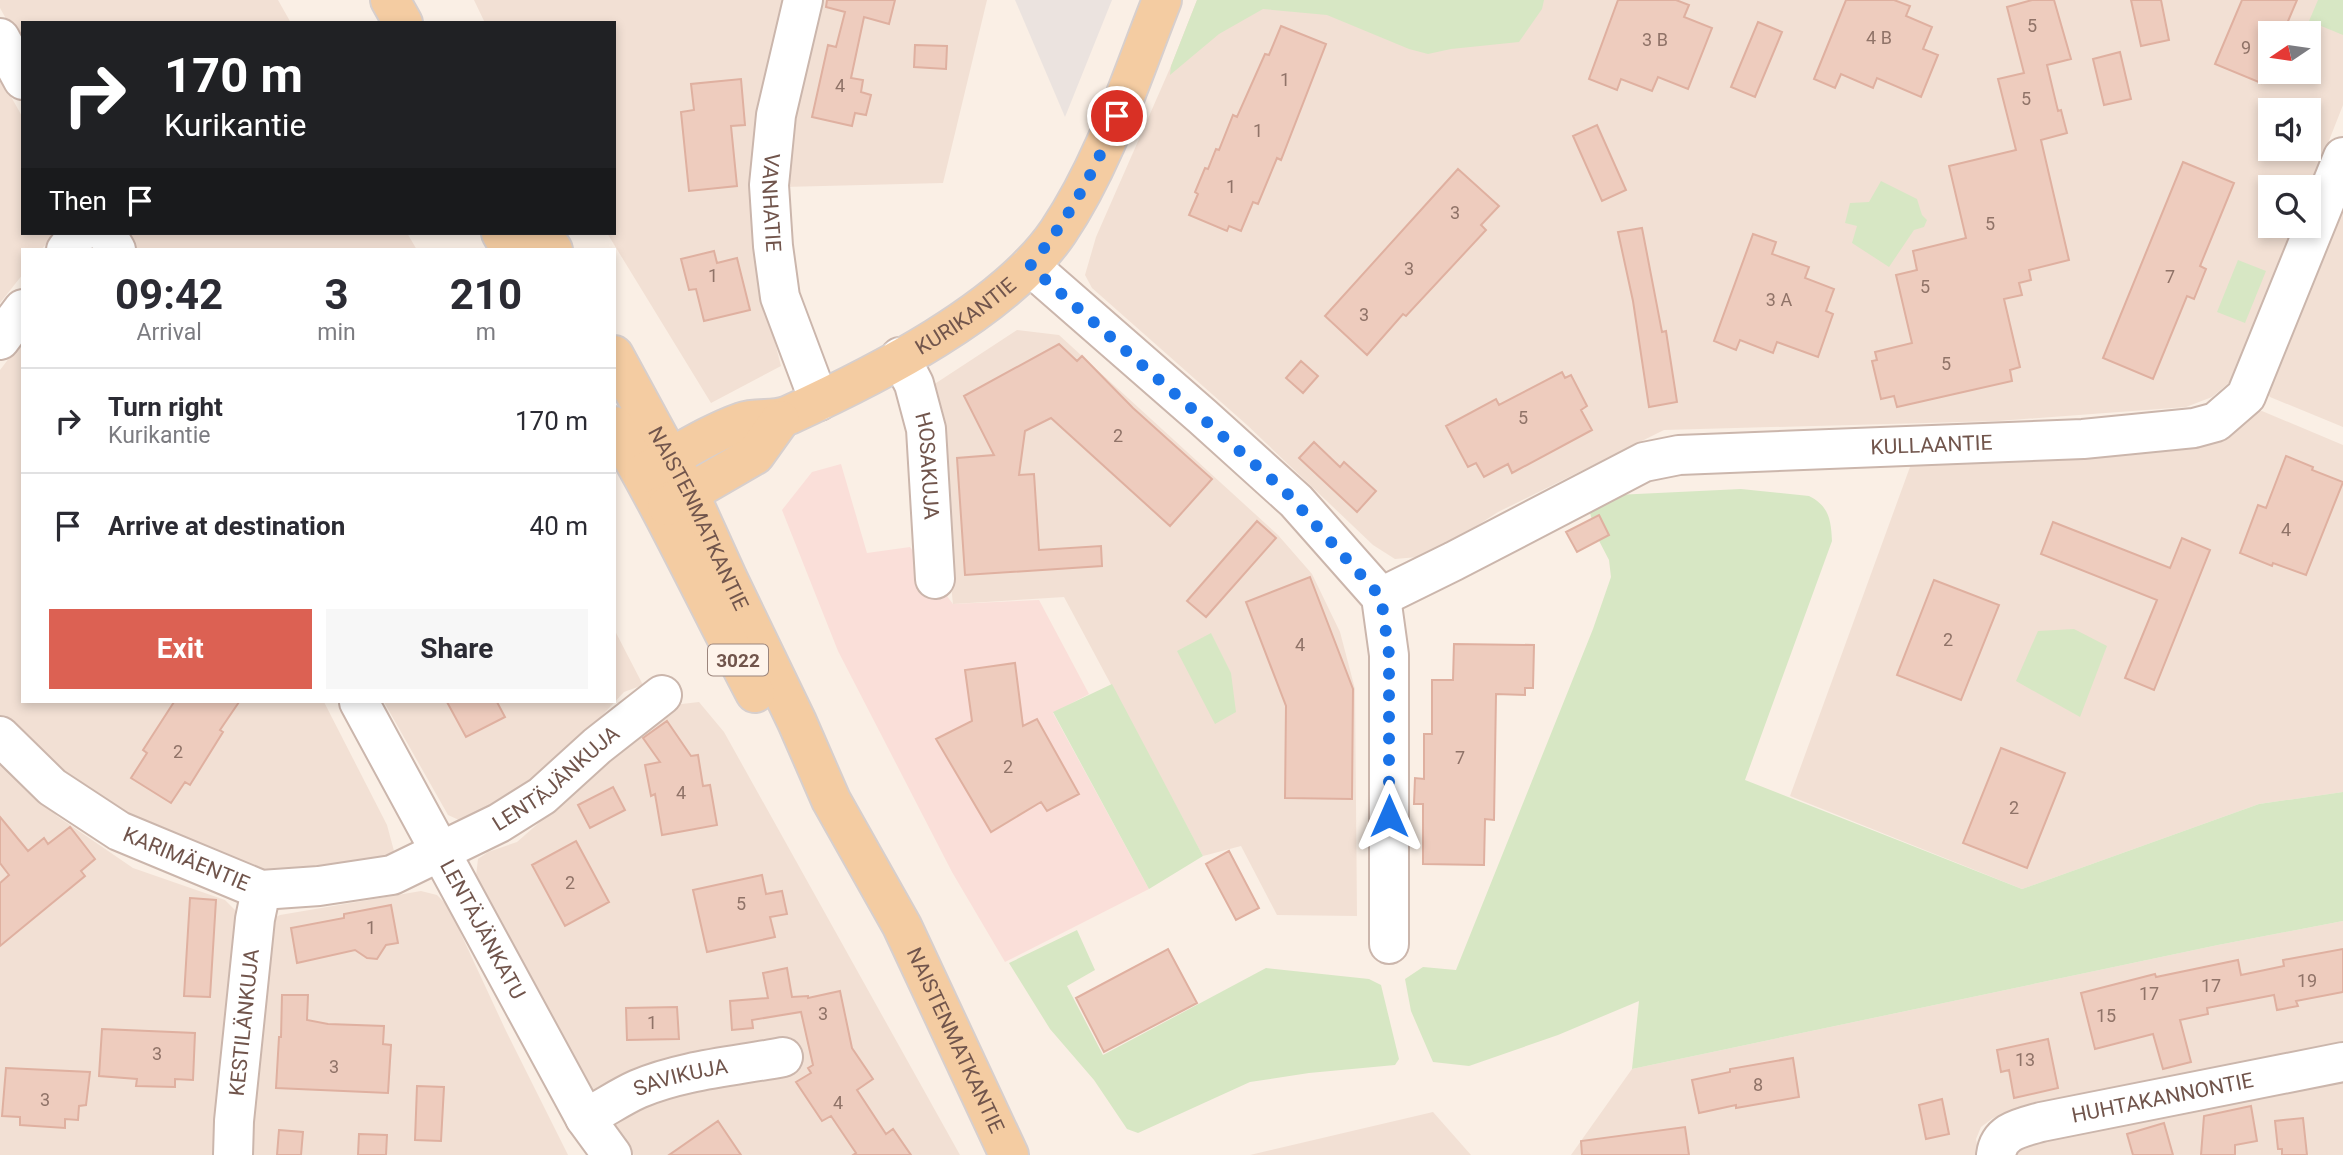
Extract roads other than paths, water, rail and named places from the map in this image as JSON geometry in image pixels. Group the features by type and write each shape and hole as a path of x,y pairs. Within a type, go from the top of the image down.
{"main road":[{"path":"369,0 381,21"},
{"path":"390,0 402,21"},
{"name":"KURIKANTIE","path":"657,466 744,421 780,420 819,401 972,314 1030,266 1056,234 1077,201 1109,135 1162,0"},
{"name":"NAISTENMATKANTIE","path":"616,360 657,466 676,501 687,563 763,709 831,800 902,926 980,1051 1033,1155"},
{"name":"KURIKANTIE","path":"676,501 755,455 780,420"},
{"name":"NAISTENMATKANTIE","path":"616,428 657,466"},
{"name":"NAISTENMATKANTIE","path":"902,926 1009,1155"}],"street":[{"name":"VANHATIE","path":"803,0 776,115 769,185 780,297 819,401"},
{"path":"0,38 21,76"},
{"name":"KULLAANTIE","path":"1381,597 1644,462 1679,455 2083,439 2194,428 2216,422 2246,396 2343,157"},
{"path":"1030,266 1289,495 1381,597 1389,654 1389,944"},
{"path":"0,340 21,312"},
{"name":"HOSAKUJA","path":"900,357 914,384 926,429 935,579"},
{"name":"LENTÄJÄNKUJA","path":"442,851 499,823 542,796 597,746 662,695"},
{"name":"LENTÄJÄNKATU","path":"360,703 585,1118 611,1155"},
{"name":"KARIMÄENTIE","path":"0,736 52,787 119,831 261,890 319,886 392,875 442,851"},
{"name":"KESTILÄNKUJA","path":"233,1155 234,1121 255,919 261,890"},
{"name":"SAVIKUJA","path":"585,1118 638,1089 686,1074 783,1057"},
{"name":"HUHTAKANNONTIE","path":"1996,1155 1997,1145 2011,1130 2040,1122 2343,1062"}]}
